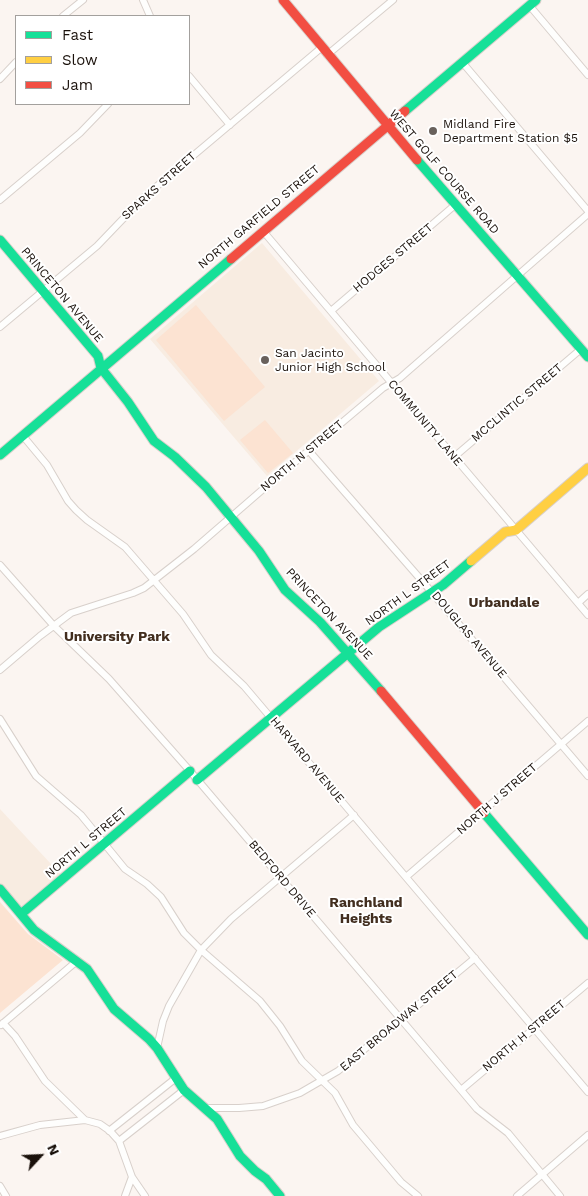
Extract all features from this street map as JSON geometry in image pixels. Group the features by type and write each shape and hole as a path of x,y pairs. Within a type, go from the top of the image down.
{"street":[{"path":"64,15 83,0"},
{"path":"143,0 150,15"},
{"name":"WEST GOLF COURSE ROAD","path":"283,0 387,126 588,357"},
{"name":"SPARKS STREET","path":"0,327 97,246 144,197 230,125 392,0"},
{"path":"532,3 588,75"},
{"name":"NORTH GARFIELD STREET","path":"0,455 532,3"},
{"path":"462,62 588,211"},
{"path":"0,79 15,63"},
{"path":"190,77 230,125"},
{"path":"0,200 80,133 107,105"},
{"name":"HODGES STREET","path":"331,311 455,204"},
{"name":"NORTH N STREET","path":"0,670 71,613 144,588 392,383 588,214"},
{"name":"COMMUNITY LANE","path":"263,230 588,615"},
{"name":"PRINCETON AVENUE","path":"0,240 98,356 101,368 128,402 154,441 190,470 206,487 260,551 285,590 320,622 349,653 588,935"},
{"name":"MCCLINTIC STREET","path":"454,457 581,349"},
{"name":"HARVARD AVENUE","path":"23,436 47,465 68,501 87,520 125,547 183,614 211,655 244,686 588,1092"},
{"name":"DOUGLAS AVENUE","path":"308,451 588,776"},
{"name":"NORTH L STREET","path":"197,780 379,627 432,593 505,532 516,530 588,468"},
{"name":"BEDFORD DRIVE","path":"0,565 54,626 109,679 190,771 477,1109 508,1134 560,1196"},
{"path":"578,603 588,594"},
{"path":"0,719 36,776 81,815 125,869 147,884 161,897 184,933 260,1001 280,1026 302,1061 335,1093 353,1125 401,1182 418,1196"},
{"name":"NORTH J STREET","path":"406,877 588,721"},
{"name":"NORTH L STREET","path":"21,914 190,771"},
{"path":"157,1048 166,1014 201,950 231,919 354,815"},
{"path":"0,889 34,930 87,969 114,1009 157,1048 184,1090 217,1119 240,1156 255,1172 266,1179 280,1196"},
{"name":"EAST BROADWAY STREET","path":"206,1108 263,1106 300,1093 338,1071 475,958"},
{"path":"77,961 2,1024 15,1036 44,1081 85,1120"},
{"name":"NORTH H STREET","path":"461,1090 588,983"},
{"path":"109,1130 176,1078"},
{"path":"119,1141 184,1090"},
{"path":"141,1105 150,1116"},
{"path":"0,1136 46,1124 85,1120 100,1124 109,1130 119,1141 132,1177 145,1196"},
{"path":"517,1196 588,1135"},
{"path":"125,1196 132,1177"},
{"path":"0,1186 6,1196"}],"shaded area":[{"name":"San Jacinto Junior High School","path":"262,243 379,381 267,476 150,339"},
{"path":"196,305 265,387 224,421 156,340"},
{"path":"265,420 293,453 268,473 240,440"},
{"path":"0,809 64,878 21,914 0,888"},
{"path":"0,902 28,934 63,960 0,1013"}],"traffic: fast":[{"path":"405,111 536,0"},
{"path":"417,160 588,357"},
{"path":"0,240 98,356 101,368 128,402 154,441 175,457 206,487 259,551 285,590 320,622 381,691"},
{"path":"0,455 231,259"},
{"path":"197,780 379,627 443,585 471,561"},
{"path":"21,914 190,771"},
{"path":"484,813 588,935"},
{"path":"0,889 34,930 87,969 114,1009 157,1048 184,1090 217,1119 240,1156 266,1179 280,1196"}],"traffic: slow":[{"path":"471,561 505,532 516,530 588,468"}],"traffic: jam":[{"path":"283,0 417,160"},
{"path":"231,259 405,111"},
{"path":"381,691 484,813"}],"place":[{"name":"Midland Fire Department Station $5","path":"433,131"},
{"name":"San Jacinto Junior High School","path":"265,360"}],"district":[{"name":"Urbandale","path":"504,603"},
{"name":"University Park","path":"117,637"},
{"name":"Ranchland Heights","path":"366,912"}]}
